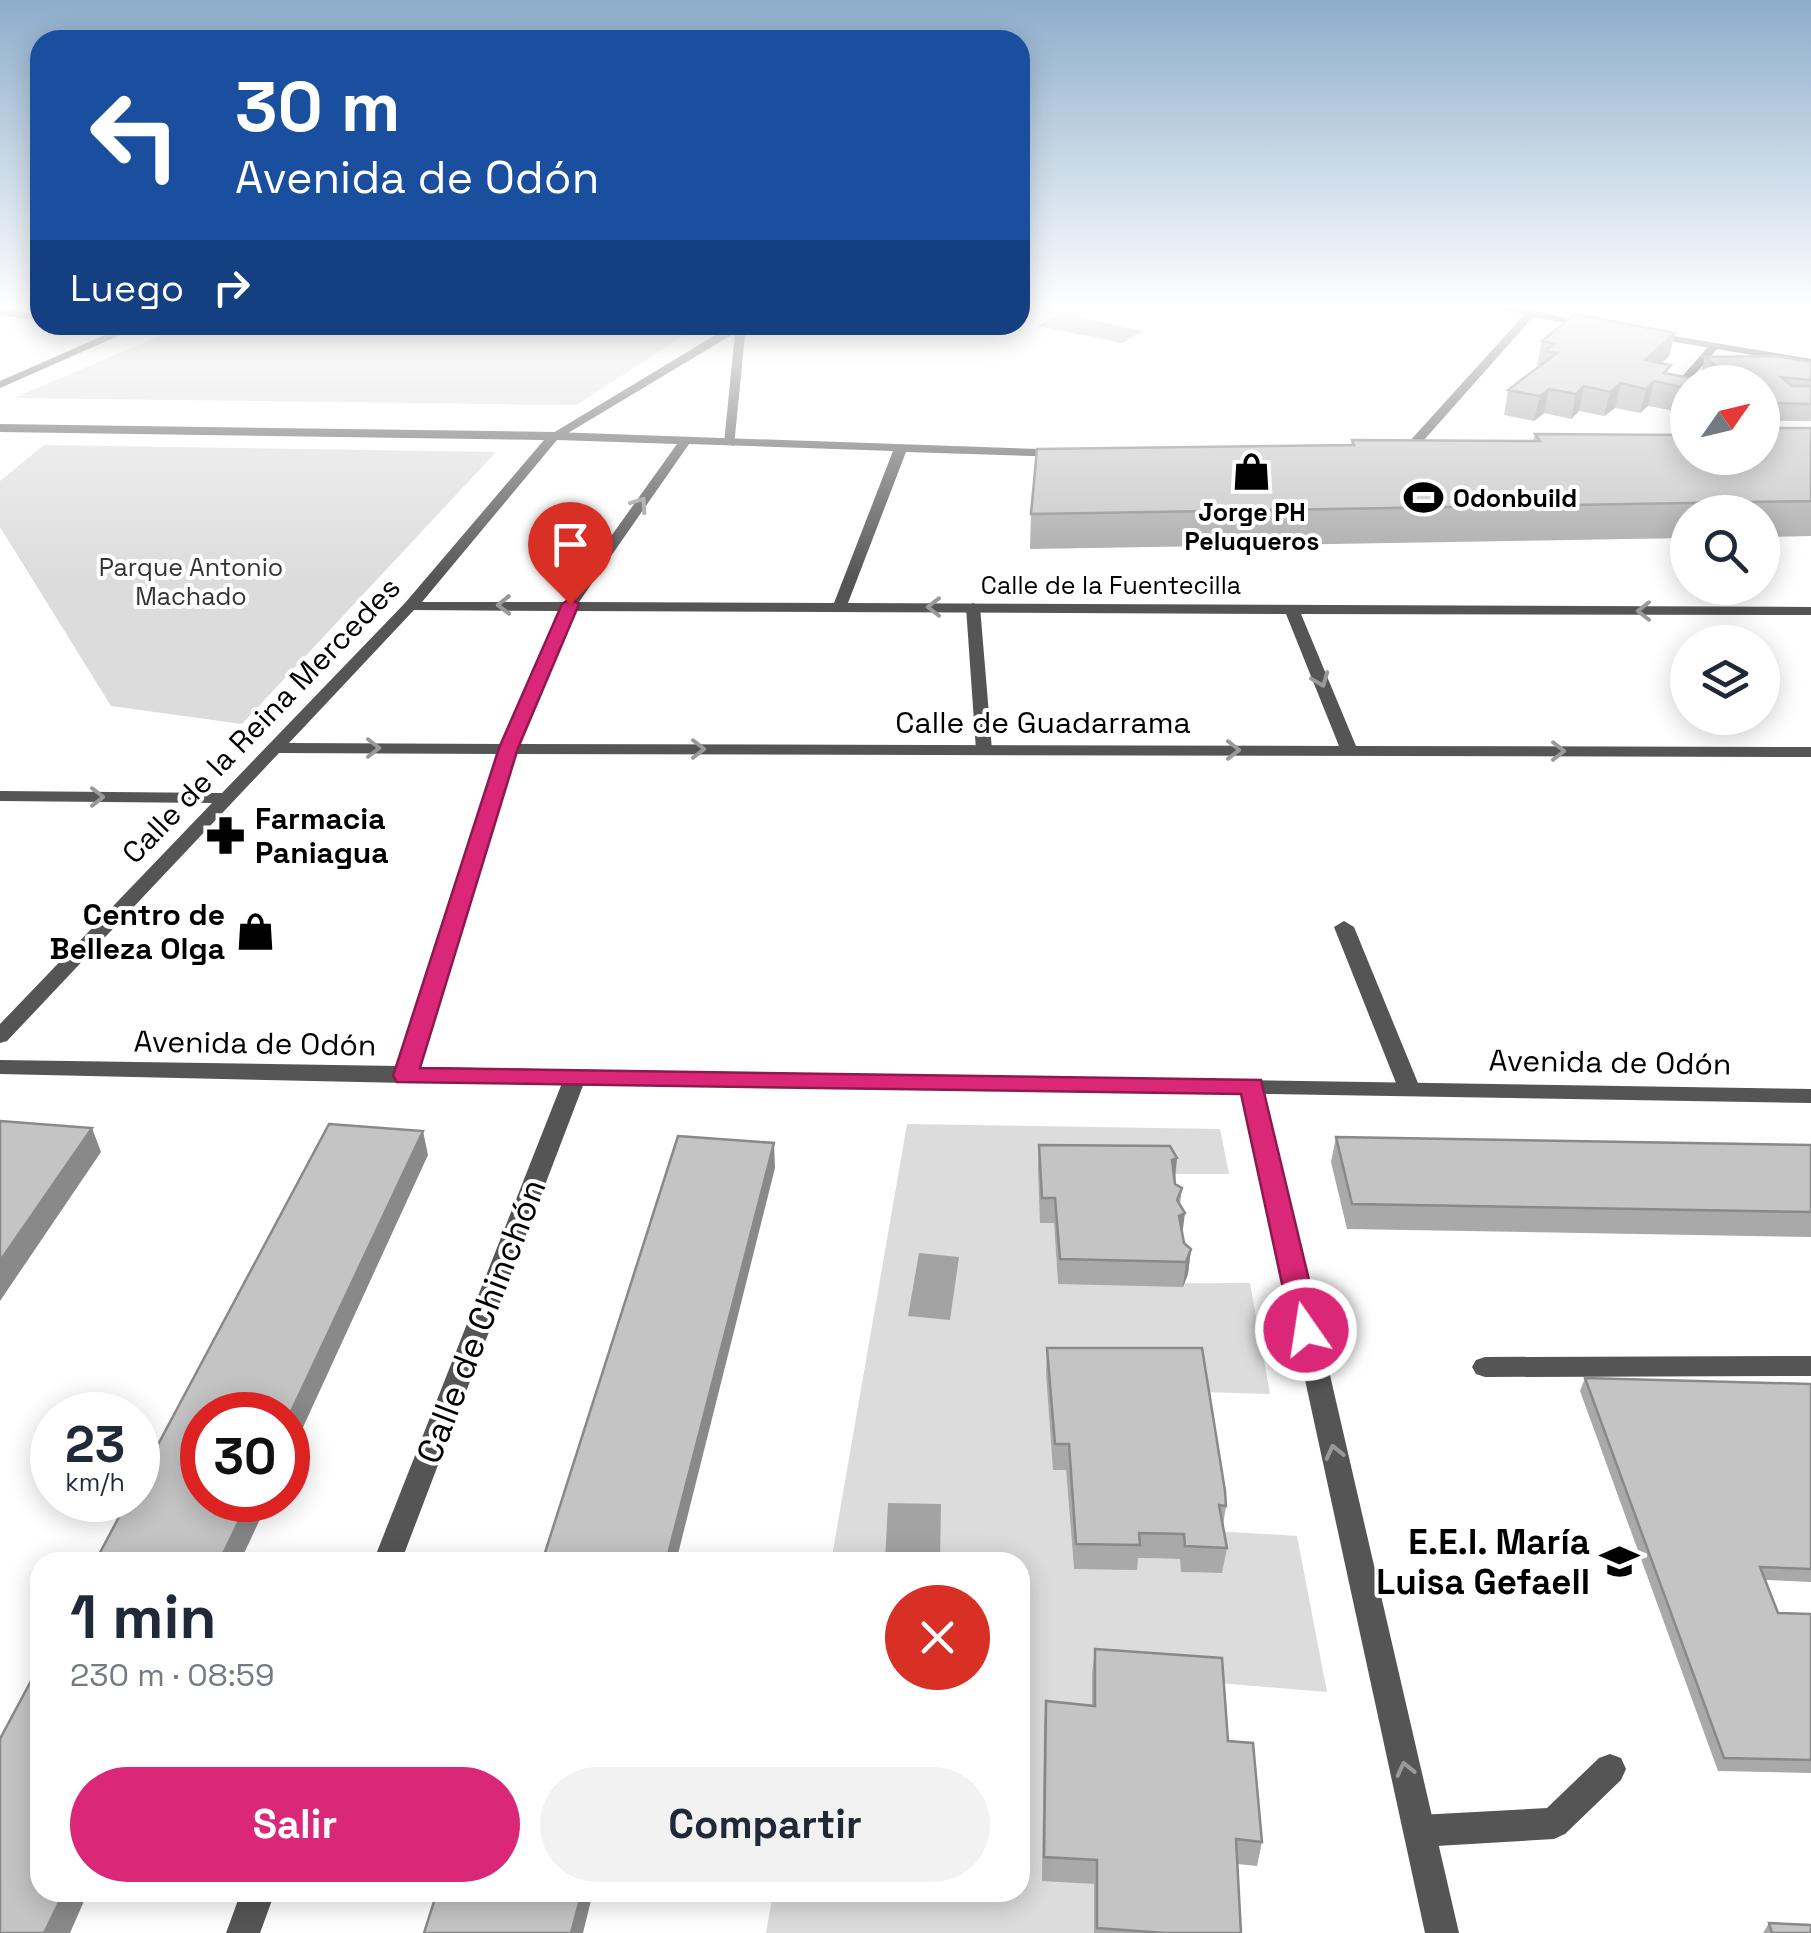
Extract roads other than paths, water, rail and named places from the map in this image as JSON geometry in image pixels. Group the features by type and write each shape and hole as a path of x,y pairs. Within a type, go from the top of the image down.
{"street":[{"path":"554,436 619,397"},
{"path":"730,444 734,397"},
{"path":"1412,446 1456,397"},
{"path":"0,428 554,436 1075,453"},
{"name":"Calle de la Reina Mercedes","path":"0,1036 222,798 410,606 554,436"},
{"path":"406,1076 509,748 570,604 685,442"},
{"path":"1392,446 1432,446"},
{"path":"840,606 900,450"},
{"name":"Calle de la Fuentecilla","path":"410,606 1811,611"},
{"path":"973,607 984,750"},
{"path":"1292,609 1350,750"},
{"name":"Calle de Guadarrama","path":"275,748 1811,752"},
{"path":"0,796 222,798"},
{"path":"1344,927 1409,1088"},
{"name":"Avenida de Odón","path":"0,1068 574,1080 1811,1096"},
{"name":"Calle de Chinchón","path":"391,1552 574,1080"},
{"path":"1252,1086 1442,1933"},
{"path":"1484,1367 1811,1366"},
{"path":"1419,1831 1554,1823 1610,1769"},
{"path":"242,1933 254,1902"}],"place":[{"name":"Jorge PH Peluqueros","path":"1252,471"},
{"name":"Odonbuild","path":"1423,498"},
{"name":"Farmacia Paniagua","path":"225,835"},
{"name":"Centro de Belleza Olga","path":"255,931"},
{"name":"E.E.I. María Luisa Gefaell","path":"1620,1562"}],"park label":[{"name":"Parque Antonio Machado","path":"191,582"}]}
